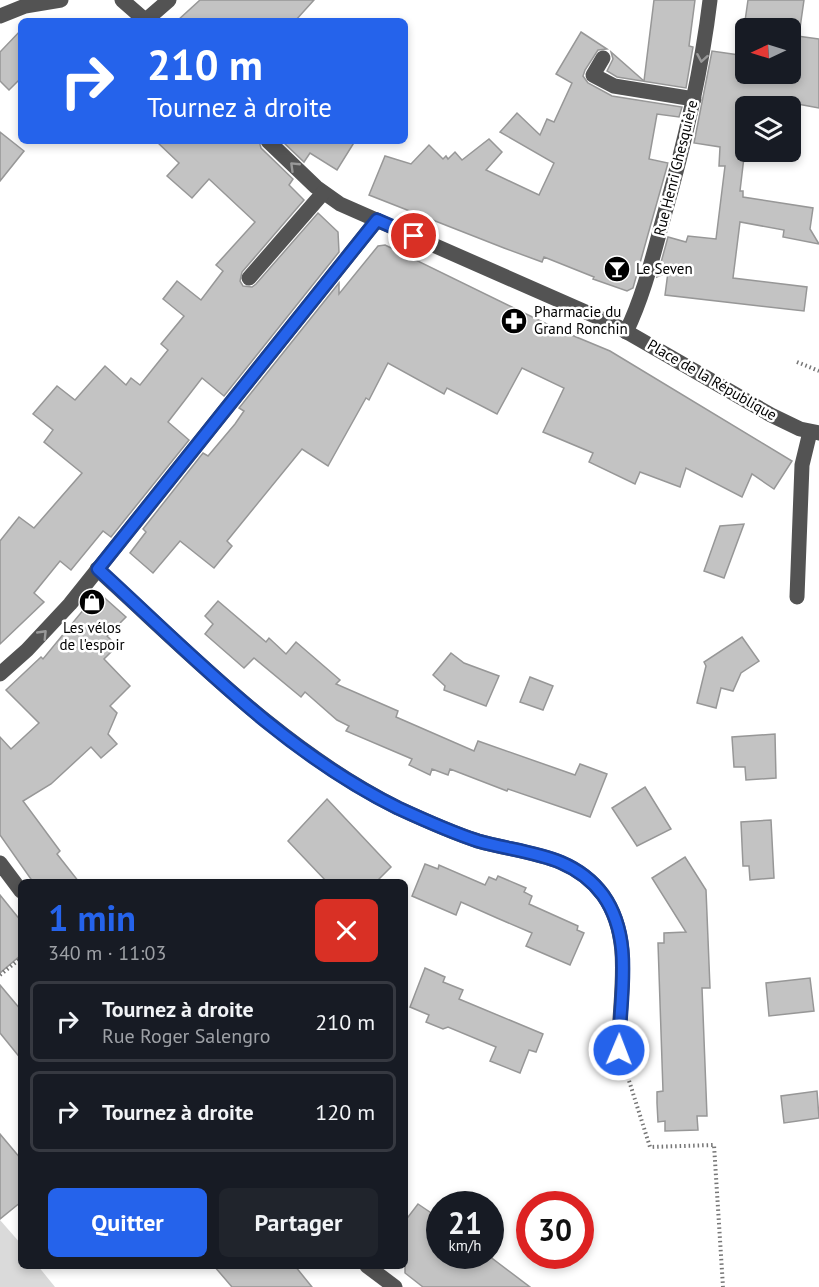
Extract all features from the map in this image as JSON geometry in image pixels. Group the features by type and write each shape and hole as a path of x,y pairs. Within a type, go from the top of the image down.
{"street":[{"path":"0,16 25,6 61,0"},
{"path":"122,0 143,18"},
{"path":"149,18 169,0"},
{"name":"Rue Henri Ghesquière","path":"627,332 645,283 678,167 694,99 710,0"},
{"path":"603,58 593,75 614,86 694,99"},
{"name":"Place de la République","path":"271,144 323,193 340,204 627,332 771,415 814,433"},
{"path":"249,278 323,193"},
{"path":"0,674 46,630 98,569 377,220"},
{"path":"797,597 802,465 814,433"},
{"path":"98,569 270,725 344,778 400,809 460,835 557,859 577,870 591,882 613,913 620,938 623,968 619,1050"},
{"path":"0,863 18,887"},
{"path":"371,1269 395,1287"}],"path":[{"path":"797,362 819,371"},
{"path":"0,975 18,960"},
{"path":"619,1050 650,1147 714,1145 723,1287"}],"shaded area":[{"path":"0,1220 18,1241 18,1269 40,1269 55,1287 0,1287"}],"building":[{"path":"200,0 314,0 298,18 180,18"},
{"path":"654,0 695,0 689,46 693,47 686,88 617,77 607,71 613,59 611,52 644,81"},
{"path":"748,0 804,0 801,21 801,18 745,18"},
{"path":"581,32 607,49 598,50 585,70 583,76 588,83 612,96 682,107 679,117 657,114 649,159 668,163 633,288 627,291 544,257 542,262 369,195 385,156 411,164 429,145 443,159 446,156 448,159 455,152 462,160 489,139 502,152 486,170 539,195 554,163 500,132 517,113 540,135 547,119 554,122 572,83 556,74"},
{"path":"18,33 18,81 9,90 0,81 0,52"},
{"path":"801,37 819,39 819,108 801,105 801,96 735,96 735,162 743,162 740,191 743,191 743,197 813,208 810,229 819,244 783,237 784,230 740,222 733,278 807,287 804,311 665,295 668,272 657,277 668,237 686,242 688,236 716,239 725,166 719,166 720,147 694,143 712,51 735,54 735,84 801,84"},
{"path":"0,132 24,151 0,181"},
{"path":"159,144 260,144 261,148 293,179 289,185 304,200 242,272 240,281 243,286 252,287 256,284 318,213 338,232 339,252 224,396 202,378 168,422 189,440 111,537 103,531 71,570 60,561 34,593 44,602 0,644 0,541 19,517 34,528 82,473 44,442 53,430 33,414 57,386 75,400 105,366 126,385 131,378 140,385 168,350 161,344 184,316 163,299 177,281 201,300 223,271 216,265 255,222 209,179 192,198 167,176 179,163"},
{"path":"285,144 353,144 337,170 310,153 304,162"},
{"path":"385,245 557,329 610,351 792,461 774,489 752,474 742,497 686,468 680,487 640,472 635,484 589,462 593,453 543,432 564,388 522,368 497,414 447,388 444,394 388,363 369,400 366,398 328,466 302,449 227,541 232,546 214,568 180,541 153,573 130,553 146,532 143,529 203,453 208,456 235,424 244,411 239,408 339,283 339,294 378,246"},
{"path":"744,524 724,578 704,571 720,526"},
{"path":"98,592 126,617 107,636 117,646 104,659 130,686 110,706 117,713 108,734 117,744 101,758 91,747 51,784 23,801 60,851 57,854 77,879 31,879 0,835 0,737 11,749 39,723 6,690 41,657 43,659"},
{"path":"218,601 266,642 269,638 286,654 296,642 340,680 336,684 398,711 396,717 474,751 478,741 575,775 580,764 607,774 590,817 508,789 507,791 450,769 448,775 432,769 430,775 409,765 412,759 346,731 349,726 337,720 305,692 301,697 254,658 244,668 205,634 213,624 205,616"},
{"path":"742,637 759,661 741,673 733,691 721,688 716,708 697,703 706,666 704,662"},
{"path":"451,653 464,663 499,676 486,706 444,690 445,686 433,675"},
{"path":"530,677 553,686 543,710 520,702"},
{"path":"775,734 776,778 746,780 745,767 734,767 732,737"},
{"path":"645,787 671,829 637,846 612,808"},
{"path":"327,799 391,867 379,879 324,879 288,841"},
{"path":"771,820 774,878 750,880 749,866 743,866 741,822"},
{"path":"685,857 706,890 710,988 702,988 707,1116 697,1116 698,1130 665,1131 665,1121 658,1122 657,1103 657,1092 663,1091 658,943 664,943 664,933 686,932 652,878"},
{"path":"425,864 438,869 439,865 485,885 489,877 496,880 498,876 526,888 524,892 532,896 529,904 578,926 577,930 584,933 570,965 526,946 532,933 461,902 456,915 412,896"},
{"path":"0,895 18,917 18,958 0,973"},
{"path":"425,968 445,977 443,982 463,990 459,999 543,1034 536,1052 529,1050 520,1073 490,1061 496,1047 448,1027 443,1029 426,1022 429,1015 410,1007"},
{"path":"810,978 814,1011 769,1016 766,983"},
{"path":"0,985 18,1006 18,1055 0,1033"},
{"path":"817,1091 819,1118 784,1123 781,1096"},
{"path":"0,1134 18,1155 18,1204 0,1219"},
{"path":"418,1204 426,1209 426,1269 504,1267 530,1287 423,1287 405,1273 405,1269 408,1269 408,1217"},
{"path":"217,1269 297,1269 312,1287 232,1287"}],"place":[{"name":"Le Seven","path":"617,269"},
{"name":"Pharmacie du Grand Ronchin","path":"514,321"},
{"name":"Les vélos de l'espoir","path":"92,602"}],"route":[{"path":"414,236 377,220 98,569 270,725 344,778 400,809 460,835 557,859 577,870 596,887 613,913 620,938 623,981 619,1050"}]}
